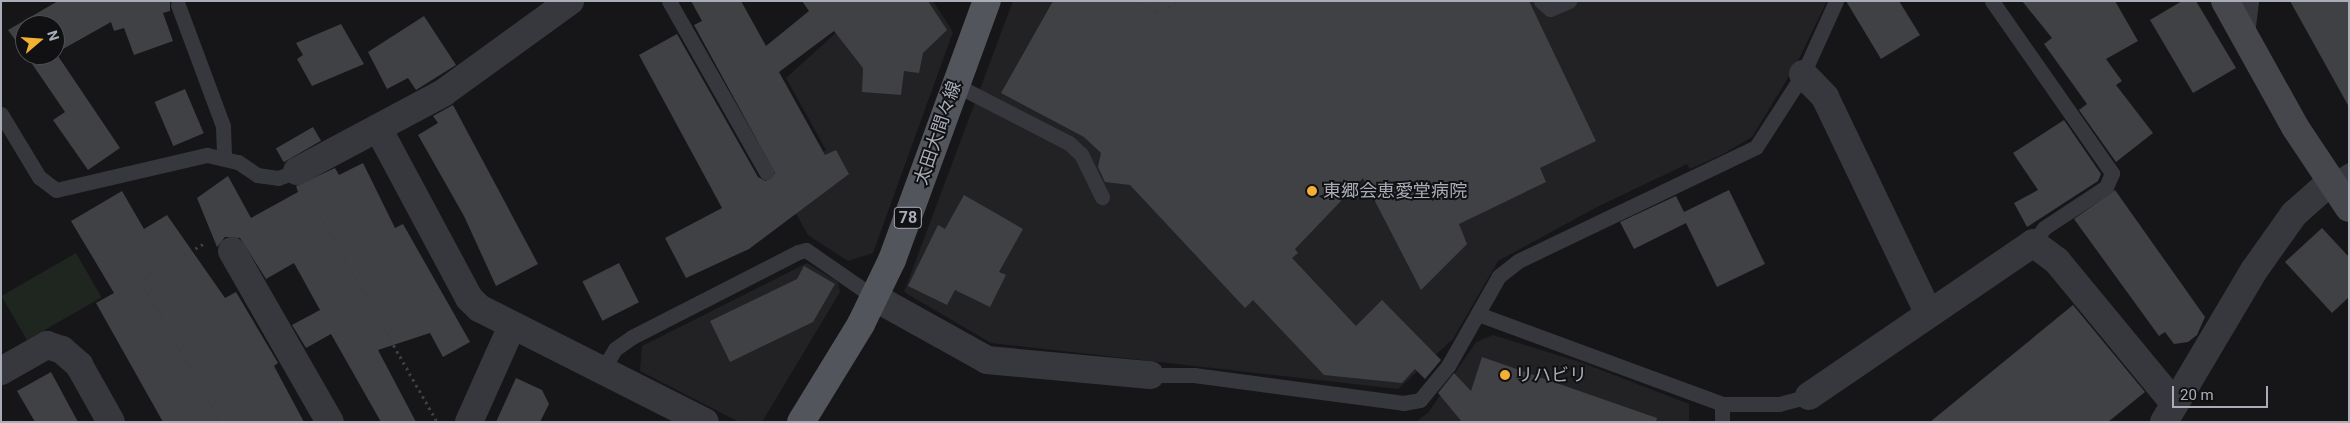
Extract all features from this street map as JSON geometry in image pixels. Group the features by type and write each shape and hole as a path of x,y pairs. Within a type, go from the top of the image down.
{"main road":[{"name":"太田大間々線","path":"801,422 874,297 901,237 954,84 986,1"}],"street":[{"path":"302,183 379,130 486,66 570,1"},
{"path":"2225,1 2243,14 2295,127 2340,176 2349,208"},
{"path":"1803,74 1824,97 1928,312"},
{"path":"379,130 470,298 512,326 603,368 705,422"},
{"path":"1809,396 1928,312 2033,243 2057,261 2170,413 2260,261 2294,214 2340,176"},
{"path":"232,251 330,422"},
{"path":"874,297 987,360 1150,374"},
{"path":"469,422 512,326"},
{"path":"1,371 47,345 62,350 79,365 111,422"}],"lane":[{"path":"669,1 766,172"},
{"path":"1541,1 1550,9 1570,1"},
{"path":"1150,374 1194,375 1403,403 1420,400 1427,393 1478,314 1499,276 1518,261 1756,147 1803,74 1836,1"},
{"path":"1992,1 2112,174 2112,181 2044,228 2033,243"},
{"path":"178,5 223,126 224,158"},
{"path":"954,84 1069,143 1080,154 1102,197"},
{"path":"1,114 39,177 56,190 207,155 224,158 257,175 302,183"},
{"path":"603,368 616,349 632,337 798,252 806,250 874,297"},
{"path":"1478,314 1722,404 1779,404 1809,396"},
{"path":"1722,404 1722,422"}],"path":[{"path":"1137,1 1156,12 1178,1"},
{"path":"302,183 437,422"},
{"path":"220,422 141,281 212,239 221,236 232,251"}],"shaded area":[{"path":"871,1 933,1 953,32 873,253 848,261 808,235 776,178 826,150 786,78"},
{"name":"東郷会恵愛堂病院","path":"1013,1 1827,1 1797,63 1752,137 1723,154 1690,169 1687,164 1597,207 1498,261 1453,339 1398,389 991,343 904,292"},
{"path":"76,253 102,297 27,340 2,296"},
{"path":"807,263 838,282 840,292 762,422 739,422 640,371 642,346"},
{"path":"1493,335 1583,363 1689,404 1689,422 1415,422 1428,413 1476,342"}],"building":[{"path":"58,1 170,1 170,11 163,13 173,41 134,55 124,28 114,31 111,22 65,48 65,15 34,15"},
{"path":"691,1 741,1 766,46 809,11 802,1 928,1 947,30 923,53 919,73 904,71 901,95 862,92 863,68 834,31 779,72 825,155 836,150 849,174 749,249 686,278 665,238 722,208 639,55 677,34 758,177 766,181 775,173 694,25 702,21"},
{"path":"1053,1 1529,1 1596,141 1540,168 1546,182 1459,224 1467,244 1421,290 1363,178 1295,249 1298,253 1292,258 1356,326 1382,300 1441,360 1425,379 1415,369 1402,383 1324,375 1253,300 1245,308 1130,185 1105,182 1098,167 1101,153 1084,137 1001,93"},
{"path":"1846,1 1899,1 1920,35 1881,59"},
{"path":"2022,1 2115,1 2138,41 2106,59 2122,81 2116,85 2153,133 2116,162 2079,110 2087,104 2044,44 2052,38"},
{"path":"2182,1 2196,1 2236,68 2193,93 2150,20"},
{"path":"2290,1 2349,1 2349,107"},
{"path":"424,16 456,65 416,90 408,78 387,89 368,52"},
{"path":"341,24 364,64 312,86 297,59 303,55 296,43"},
{"path":"15,26 15,40 8,30"},
{"path":"33,65 64,65 120,148 88,170 53,120 65,112"},
{"path":"185,89 204,133 173,146 155,102"},
{"path":"453,105 538,264 496,286 464,216 418,135 438,123 433,116"},
{"path":"2064,120 2101,174 2098,181 2027,227 2014,203 2038,190 2013,153"},
{"path":"313,127 321,141 284,162 276,148"},
{"path":"363,163 395,228 403,224 470,342 443,357 430,333 378,350 416,422 381,422 331,334 306,348 292,325 320,310 294,263 266,279 240,238 225,237 217,247 197,198 228,176 251,218 298,192 296,186 335,168 339,175"},
{"path":"1729,190 1765,264 1717,287 1686,223 1634,249 1620,222 1676,196 1684,212"},
{"path":"2115,190 2205,317 2197,335 2188,342 2174,344 2165,332 2159,336 2074,219"},
{"path":"122,191 144,229 167,215 225,298 236,292 278,363 274,366 304,422 163,422 96,303 114,293 71,221"},
{"path":"964,195 1023,229 999,272 1006,275 990,307 955,290 947,305 908,286 938,225 945,229"},
{"path":"2322,228 2349,257 2349,297 2332,313 2285,262"},
{"path":"619,263 639,302 602,321 582,282"},
{"path":"804,266 835,284 813,322 730,362 710,321 797,279"},
{"path":"2073,305 2145,392 2108,422 1930,422"},
{"name":"リハビリ","path":"1482,357 1657,418 1656,422 1462,422 1438,393 1454,373 1471,391"},
{"path":"51,372 78,422 35,422 17,391"},
{"path":"516,378 542,390 549,404 540,422 496,422"}],"place":[{"name":"東郷会恵愛堂病院","path":"1312,191"},
{"name":"リハビリ","path":"1505,375"}]}
